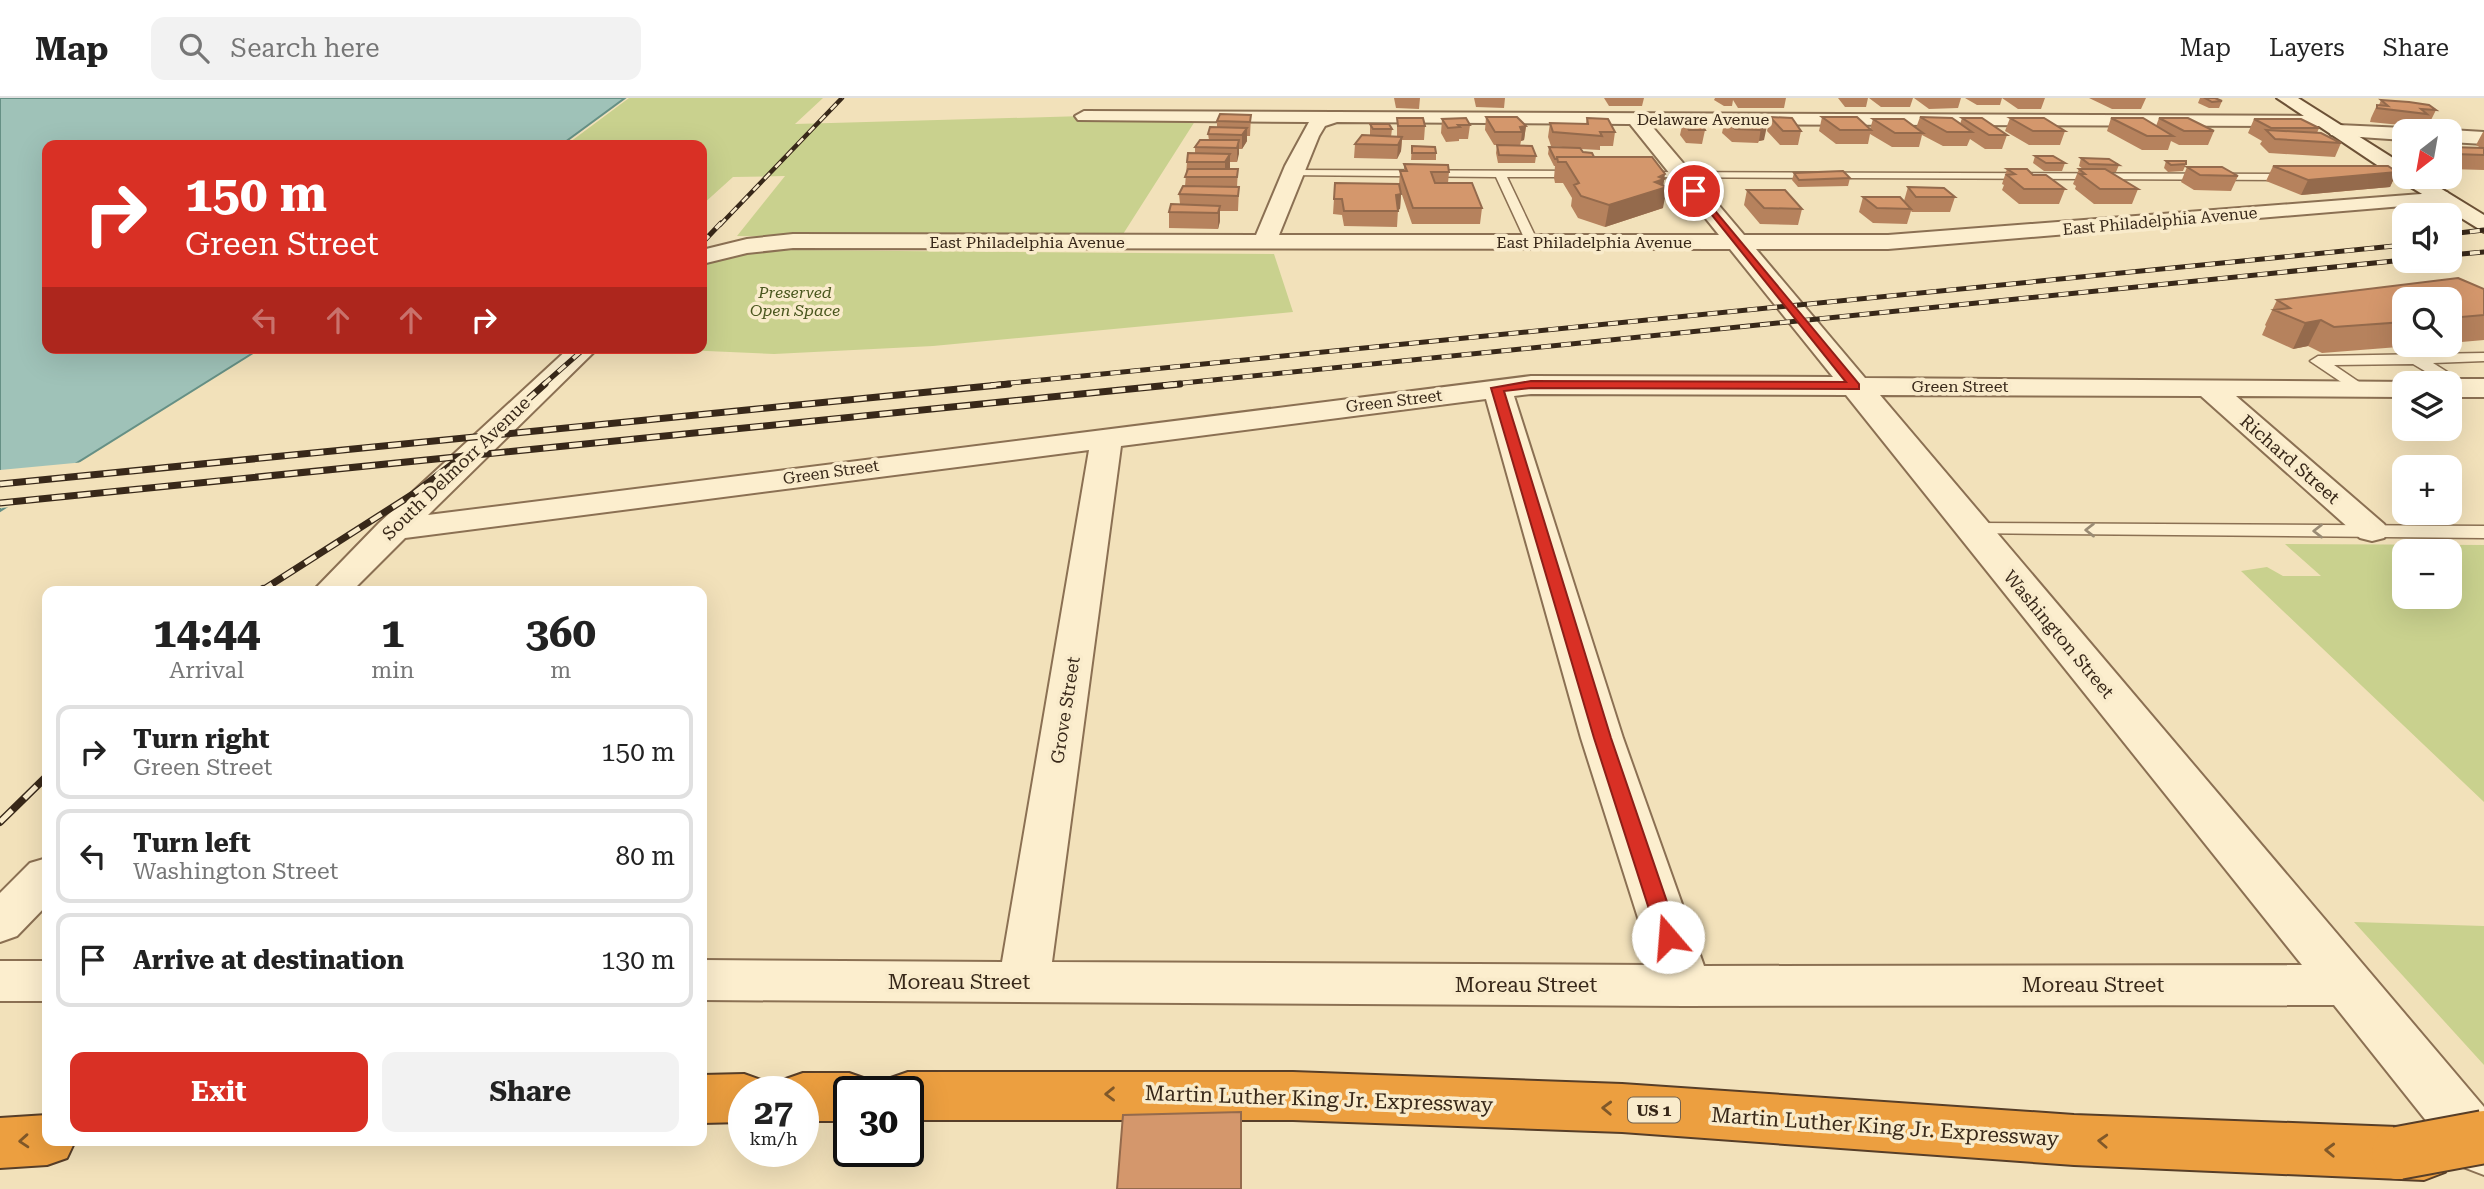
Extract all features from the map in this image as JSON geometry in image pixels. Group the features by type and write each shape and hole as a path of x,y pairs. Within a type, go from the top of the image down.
{"highway":[{"name":"Martin Luther King Jr. Expressway","path":"924,1096 1293,1096 1567,1106 2074,1140 2484,1156"},
{"path":"707,1100 728,1099"},
{"path":"2399,1153 2484,1137"},
{"path":"0,1143 42,1140"}],"street":[{"path":"1443,98 1450,118"},
{"path":"1796,98 1821,119"},
{"path":"2286,98 2392,166"},
{"name":"Delaware Avenue","path":"1084,116 1821,119 2330,126 2392,133"},
{"path":"1265,242 1289,173 1318,122 1334,118"},
{"name":"Washington Street","path":"1635,118 2484,1149"},
{"path":"2462,137 2484,138"},
{"path":"2427,189 2484,225"},
{"name":"East Philadelphia Avenue","path":"707,256 747,246 793,242 1933,240 2468,193"},
{"name":"South Delmorr Avenue","path":"336,586 391,530 579,354"},
{"name":"Green Street","path":"391,530 1531,384 2392,387"},
{"name":"Richard Street","path":"2208,387 2372,531"},
{"path":"1497,388 1602,738 1685,986"},
{"name":"Grove Street","path":"1024,982 1107,437"},
{"path":"0,923 42,880"},
{"name":"Moreau Street","path":"707,980 1685,986 2350,985"},
{"path":"0,981 42,981"}],"lane":[{"path":"1289,173 1596,174"},
{"path":"1500,173 1532,242"},
{"path":"1624,174 2313,177"},
{"path":"2382,178 2392,177"},
{"path":"2356,387 2318,361 2484,357"},
{"path":"2416,359 2465,388"},
{"path":"1973,529 2484,532"}],"green space":[{"path":"629,98 823,98 795,124 1084,116 1197,118 1118,242 737,236 785,176 733,177 707,200 707,140 573,140"},
{"name":"Preserved Open Space","path":"778,250 1274,254 1293,312 933,346 774,354 707,351 707,264 727,256"},
{"path":"2285,544 2392,545 2392,609 2462,609 2462,545 2484,545 2484,802 2241,571 2267,567 2283,576 2321,576"},
{"path":"2354,922 2484,926 2484,1065"}],"water":[{"path":"0,98 625,98 568,140 42,140 42,354 251,354 0,511"}],"pier":[{"path":"85,462 13,507 0,508 0,470"}],"building":[{"path":"2205,98 2215,98 2222,101 2212,102"},
{"path":"2381,100 2429,105 2436,110 2421,109 2427,114 2377,108 2377,105 2388,106"},
{"path":"1220,114 1251,115 1250,122 1217,121"},
{"path":"1486,117 1517,117 1526,126 1520,127 1522,132 1495,132"},
{"path":"1770,117 1792,118 1801,131 1783,131"},
{"path":"1822,117 1857,117 1871,130 1840,130"},
{"path":"1920,117 1952,118 1972,132 1947,132"},
{"path":"1397,118 1423,118 1425,126 1398,126"},
{"path":"1466,118 1470,125 1448,128 1442,119"},
{"path":"1587,118 1608,119 1615,132 1600,132 1602,136 1553,132 1550,123 1588,124"},
{"path":"1962,118 1982,118 2007,135 1989,135"},
{"path":"2010,118 2044,118 2065,131 2033,131"},
{"path":"2111,118 2143,118 2173,136 2147,136"},
{"path":"2159,118 2188,118 2214,131 2184,131"},
{"path":"1725,119 1761,119 1767,126 1761,127 1761,130 1735,129"},
{"path":"1873,119 1904,119 1923,133 1895,133"},
{"path":"2254,119 2301,119 2319,128 2271,128"},
{"path":"1683,121 1700,121 1705,130 1689,130"},
{"path":"1370,124 1389,124 1392,129 1373,129"},
{"path":"1210,127 1247,128 1242,135 1208,134"},
{"path":"2266,130 2321,133 2341,143 2275,139"},
{"path":"1362,135 1402,137 1398,145 1355,144"},
{"path":"1200,140 1239,140 1237,148 1195,147"},
{"path":"1497,145 1532,146 1536,156 1499,155"},
{"path":"1412,146 1435,147 1436,153 1412,153"},
{"path":"1549,147 1580,148 1583,152 1592,153 1594,157 1555,159"},
{"path":"2462,147 2484,148 2484,155 2462,154"},
{"path":"1188,153 1230,154 1225,162 1187,162"},
{"path":"2035,156 2053,156 2065,163 2046,163"},
{"path":"1557,157 1652,157 1665,174 1659,177 1664,179 1655,182 1667,187 1609,205 1581,196 1574,185 1579,183 1566,162 1558,162"},
{"path":"2081,158 2109,159 2119,165 2089,164"},
{"path":"2166,161 2186,161 2186,164 2171,165"},
{"path":"1404,164 1448,165 1449,172 1431,172 1435,183 1472,183 1482,208 1413,208 1400,171 1407,171"},
{"path":"2273,166 2388,166 2392,169 2392,172 2308,180"},
{"path":"2187,167 2222,167 2238,176 2200,175"},
{"path":"1188,169 1238,169 1237,177 1185,177"},
{"path":"2007,169 2027,169 2033,175 2046,175 2065,189 2024,189 2007,175 2015,174"},
{"path":"2079,169 2105,169 2138,189 2100,189 2080,174 2085,174"},
{"path":"1843,171 1850,178 1799,180 1794,173"},
{"path":"1335,183 1399,184 1401,194 1396,195 1398,211 1344,211 1342,199 1334,199"},
{"path":"1183,186 1239,187 1238,196 1179,194"},
{"path":"1908,187 1944,188 1955,197 1916,197"},
{"path":"1747,190 1785,190 1802,209 1764,208"},
{"path":"1863,197 1900,197 1911,209 1877,208"},
{"path":"1171,204 1220,206 1218,213 1169,212"},
{"path":"2458,278 2484,289 2484,315 2462,317 2462,287 2392,287 2392,323 2334,327 2321,320 2305,323 2274,310 2290,308 2277,300"},
{"path":"1241,1112 1241,1189 1117,1189 1123,1115"}],"railway":[{"path":"720,225 842,98"},
{"path":"707,238 721,223"},
{"path":"2462,233 2484,230"},
{"path":"991,385 2392,246"},
{"path":"2462,254 2484,252"},
{"path":"1163,385 2392,261"},
{"path":"543,385 578,354"},
{"path":"487,436 545,384"},
{"path":"487,436 1009,384"},
{"path":"463,456 1180,384"},
{"path":"0,484 487,436"},
{"path":"0,503 463,456"},
{"path":"269,586 413,494 463,456"},
{"path":"0,822 42,781"}],"route":[{"path":"1668,937 1602,738 1497,388 1531,384 1855,386 1694,191"}]}
